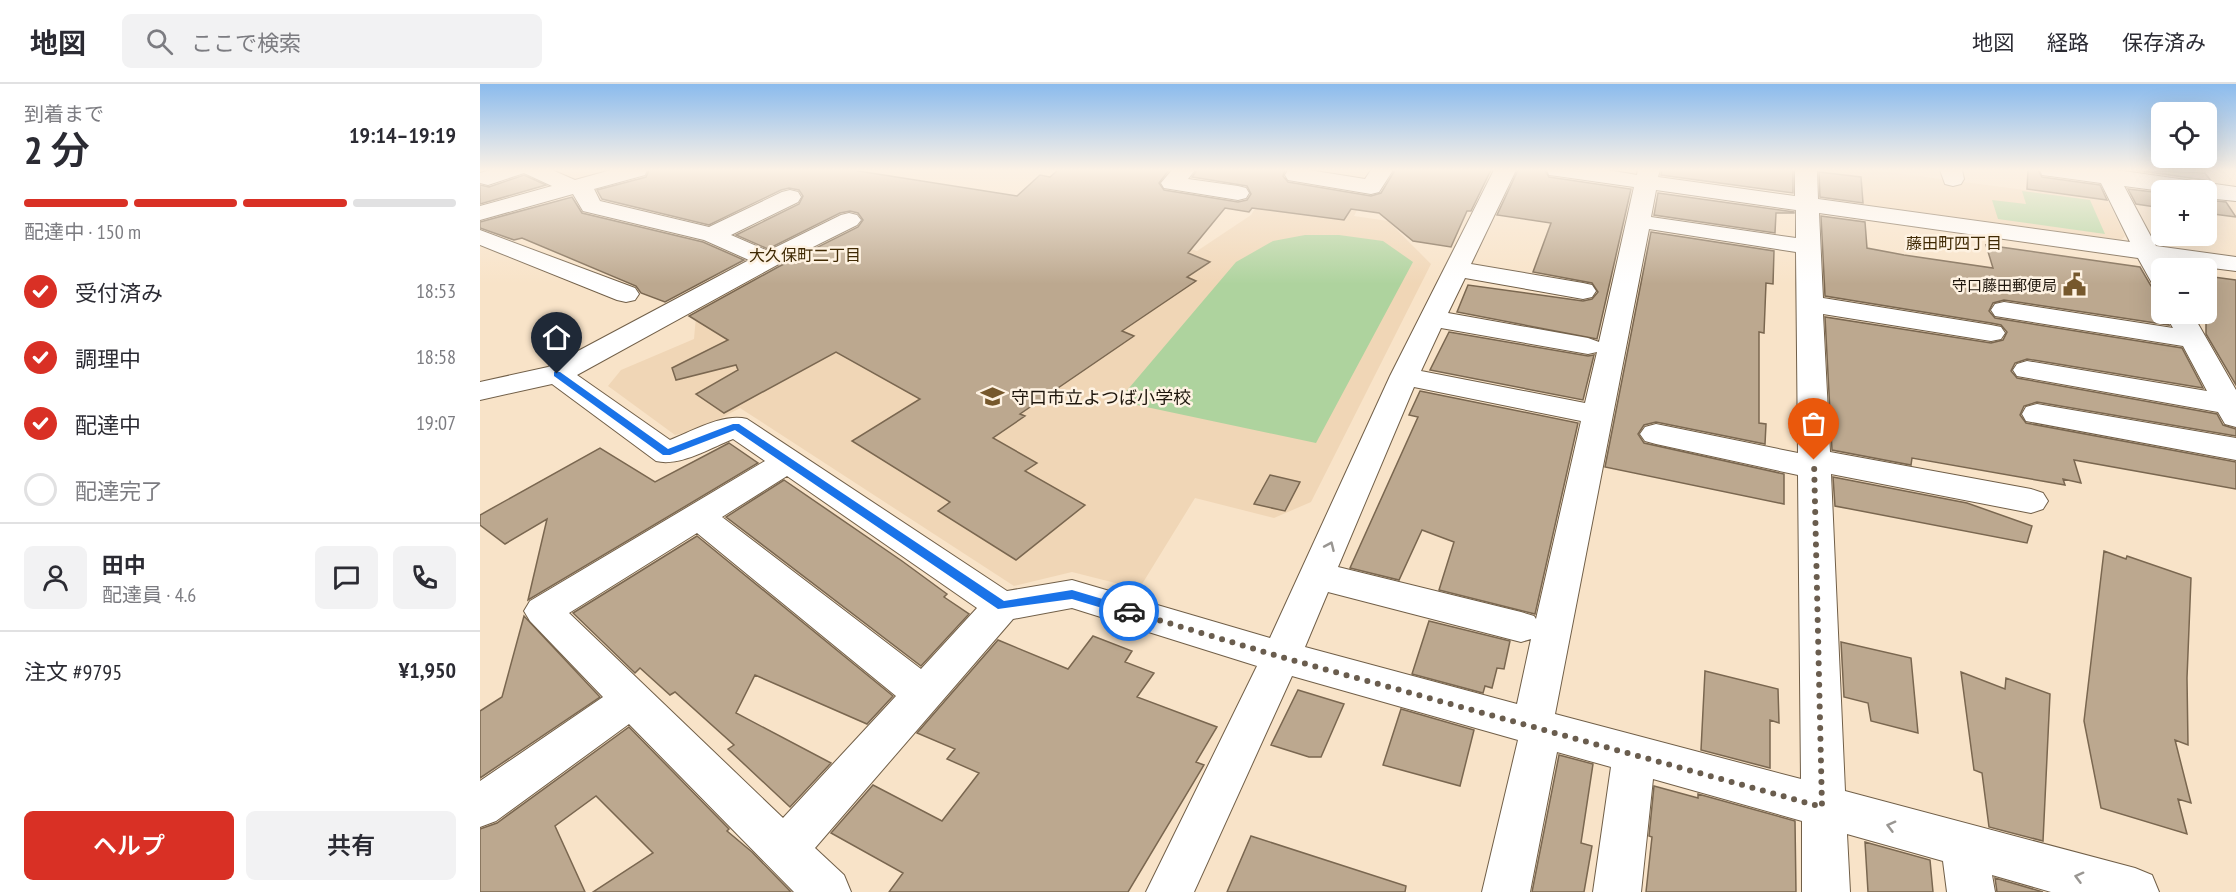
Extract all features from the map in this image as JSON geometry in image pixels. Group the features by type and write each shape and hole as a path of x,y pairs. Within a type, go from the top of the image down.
{"street":[{"path":"480,213 500,208"},
{"path":"598,208 712,235 768,260"},
{"path":"712,235 768,208"},
{"path":"1170,892 1281,657 1404,376 1487,208"},
{"path":"1506,892 1597,415 1641,208"},
{"path":"1807,208 1826,892"},
{"path":"1827,208 2236,264"},
{"path":"2125,208 2151,259"},
{"path":"480,391 557,374 768,260 849,220"},
{"path":"1654,224 1808,247"},
{"path":"480,237 626,294"},
{"path":"1457,269 1583,291"},
{"path":"1810,304 1991,333"},
{"path":"2004,310 2200,351 2236,368"},
{"path":"1433,318 1588,346"},
{"path":"2185,324 2233,410"},
{"path":"2027,370 2233,410"},
{"path":"557,374 667,453 736,426 1002,606"},
{"path":"1404,376 1597,415"},
{"path":"2037,414 2236,449"},
{"path":"1656,434 2031,501"},
{"path":"788,461 543,611 827,892"},
{"path":"698,516 923,694"},
{"path":"1317,576 1521,627"},
{"path":"785,849 1002,606 1072,594 1281,657 2135,892"},
{"path":"480,806 632,699"},
{"path":"1617,892 1634,755"},
{"path":"1964,846 1971,892"}],"shaded area":[{"name":"守口市立よつば小学校","path":"1256,208 1343,208 1357,210 1354,216 1388,221 1431,264 1311,502 1274,518 1195,498 1139,589 1072,572 1014,586 740,408 697,431 675,435 608,386 621,370 694,339 697,305 779,267 1161,239 1197,251 1251,215"},
{"path":"1886,208 2111,208 2125,236 2121,240"}],"green space":[{"path":"1994,208 2093,208 2105,234 1998,219"},
{"path":"1305,235 1339,235 1383,241 1413,262 1316,443 1118,401 1236,262 1273,241"}],"building":[{"path":"533,208 579,208 582,213 703,242 744,260 665,302 641,293 636,286 522,238 514,240 480,228 480,222"},
{"path":"638,208 745,208 709,225"},
{"path":"791,208 1473,208 1471,211 1467,211 1451,247 1413,241 1379,213 1351,209 1344,220 1252,208 1249,212 1225,208 1188,253 1210,262 1187,277 1196,281 1122,331 1134,336 1020,414 1025,416 993,438 1037,463 1025,471 1085,505 1016,560 938,511 950,502 852,441 920,399 836,352 724,413 696,394 738,370 736,365 676,380 672,368 728,340 689,316 778,267 858,227 863,220 858,213 850,211 840,213 768,249 736,235"},
{"path":"1500,208 1627,208 1597,339 1457,312 1468,285 1583,301 1592,299 1598,292 1592,283 1533,272 1551,223 1497,215"},
{"path":"1655,208 1763,208 1794,212 1776,213 1775,233 1654,215"},
{"path":"2217,208 2230,208 2236,217 2217,214"},
{"path":"1821,216 1865,222 1867,248 1904,255 1993,268 1986,245 2140,267 2151,286 2151,322 2004,300 1993,303 1989,311 1995,318 2182,348 2203,388 2027,359 2015,363 2011,371 2017,378 2217,414 2223,425 2236,429 2236,436 2037,402 2024,406 2020,415 2026,423 2236,462 2236,489 2074,460 2081,483 2063,479 2065,485 1912,458 1911,465 1832,450 1825,317 1991,343 2003,340 2007,332 2001,325 1991,323 1825,296"},
{"path":"1651,232 1774,251 1773,284 1766,283 1764,333 1759,332 1759,423 1766,424 1765,444 1656,422 1644,425 1638,434 1644,443 1784,474 1784,504 1605,467"},
{"path":"2217,277 2236,280 2236,385 2206,334 2206,324 2217,324"},
{"path":"1449,332 1588,356 1594,355 1583,400 1430,370"},
{"path":"1420,391 1578,423 1535,614 1439,590 1454,542 1422,530 1399,580 1350,568 1418,417 1409,415"},
{"path":"729,443 758,463 528,600 547,519 505,544 480,525 480,515 600,448 655,482"},
{"path":"1270,475 1300,482 1285,511 1254,504"},
{"path":"1833,477 1967,503 2032,526 2027,543 1835,506"},
{"path":"784,480 902,561 947,594 944,597 969,614 921,666 726,517"},
{"path":"697,536 893,696 867,724 755,675 736,713 831,763 790,807 728,749 734,745 675,692 670,695 640,668 635,673 573,613"},
{"path":"2104,551 2126,559 2127,556 2191,578 2187,678 2188,745 2175,740 2191,803 2178,799 2187,834 2101,808 2084,721"},
{"path":"524,616 600,697 480,778 480,711 502,697"},
{"path":"1429,621 1510,641 1504,669 1497,668 1492,688 1485,686 1483,693 1412,674"},
{"path":"1093,636 1132,651 1125,662 1154,673 1137,697 1217,727 1196,762 1204,765 1128,892 889,892 903,873 831,833 873,785 942,821 979,773 947,759 955,749 917,733 998,640 1068,669"},
{"path":"1841,642 1911,658 1918,733 1871,721 1868,703 1844,697"},
{"path":"1705,671 1778,689 1779,723 1770,720 1770,768 1701,750"},
{"path":"1961,672 2005,689 2006,678 2050,694 2043,841 1989,827 1982,773 1974,770"},
{"path":"1298,690 1344,704 1321,757 1309,757 1271,745"},
{"path":"1401,709 1474,730 1460,786 1383,765"},
{"path":"629,727 729,829 727,831 752,852 791,892 593,892 653,853 596,796 555,826 585,892 480,892 480,829 497,823"},
{"path":"1559,755 1593,764 1581,843 1592,846 1584,892 1532,892"},
{"path":"1654,786 1698,798 1698,794 1795,821 1796,892 1646,892 1652,837 1649,836"},
{"path":"1251,836 1406,886 1405,892 1227,892"},
{"path":"1865,842 1930,860 1933,892 1868,892"},
{"path":"1995,878 2043,892 1997,892"}],"way so far":[{"path":"1129,611 1281,657 1822,807 1814,460"}],"place":[{"name":"守口藤田郵便局","path":"2075,285"},
{"name":"守口市立よつば小学校","path":"993,397"}],"district":[{"name":"藤田町四丁目","path":"1954,243"},
{"name":"大久保町二丁目","path":"805,255"}],"route":[{"path":"557,374 667,453 736,426 1002,606 1072,594 1129,611"}]}
